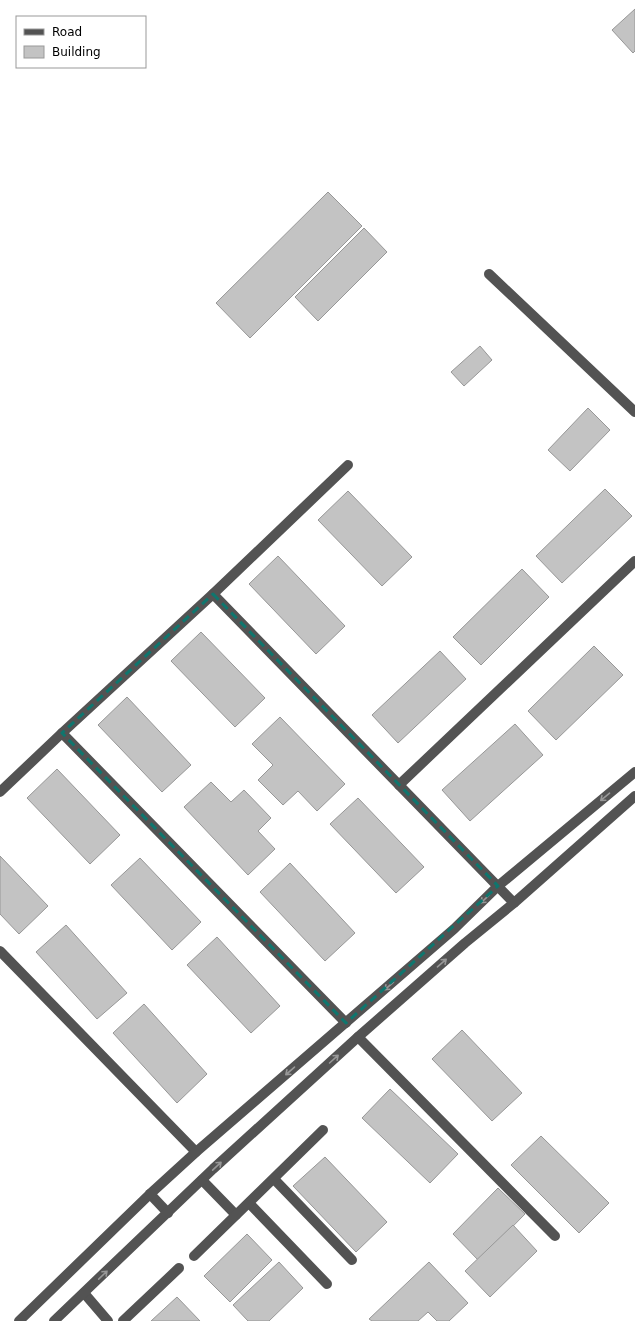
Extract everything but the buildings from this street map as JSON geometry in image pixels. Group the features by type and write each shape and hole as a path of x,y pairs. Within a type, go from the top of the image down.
{"street":[{"path":"489,274 635,412"},
{"path":"0,792 348,466"},
{"path":"399,785 635,561"},
{"path":"213,594 514,903"},
{"path":"62,733 346,1023"},
{"path":"19,1321 150,1194 196,1152 454,929 498,886 635,772"},
{"path":"54,1321 202,1180 358,1037 465,943 514,903 635,796"},
{"path":"0,951 196,1152"},
{"path":"358,1037 555,1236"},
{"path":"194,1256 323,1130"},
{"path":"274,1179 352,1260"},
{"path":"202,1180 236,1215"},
{"path":"150,1194 168,1213"},
{"path":"249,1202 327,1284"},
{"path":"123,1321 179,1268"},
{"path":"84,1293 108,1321"}],"highlighted area":[{"path":"213,594 498,886 346,1023 62,733"}]}
